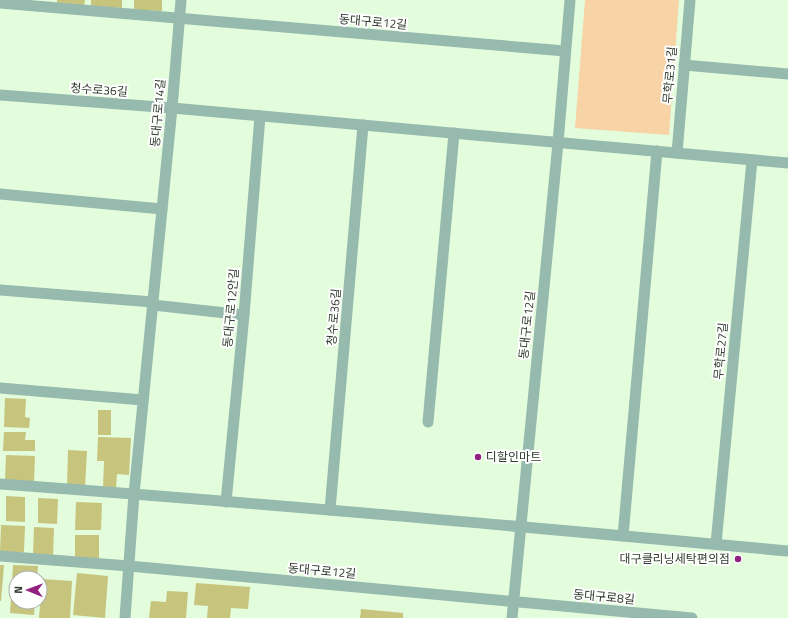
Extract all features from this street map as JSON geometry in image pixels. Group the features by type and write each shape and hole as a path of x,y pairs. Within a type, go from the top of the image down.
{"street":[{"name":"동대구로14길","path":"125,618 134,494 172,108 181,0"},
{"name":"동대구로12길","path":"512,618 558,142 570,0"},
{"name":"무학로31길","path":"676,153 690,0"},
{"path":"0,3 179,18"},
{"name":"동대구로12길","path":"179,18 565,51"},
{"path":"684,65 788,74"},
{"name":"청수로36길","path":"0,95 172,108 558,142"},
{"name":"동대구로12안길","path":"226,502 244,315 260,116"},
{"name":"청수로36길","path":"330,510 363,125"},
{"path":"428,422 454,133"},
{"path":"558,142 788,163"},
{"path":"623,536 657,151"},
{"name":"무학로27길","path":"716,544 752,160"},
{"path":"0,194 162,210"},
{"path":"0,290 153,304 244,315"},
{"path":"0,388 144,400"},
{"path":"0,484 521,526 788,551"},
{"path":"0,556 129,566"},
{"name":"동대구로12길","path":"129,566 514,602"},
{"name":"동대구로8길","path":"514,602 692,618"}],"shaded area":[{"path":"585,0 679,0 669,135 575,128"}],"building":[{"path":"57,0 85,0 84,6 57,5"},
{"path":"91,0 122,0 122,8 91,6"},
{"path":"134,0 162,0 162,11 134,10"},
{"path":"5,398 26,399 25,417 30,418 29,428 4,427"},
{"path":"98,410 111,410 111,435 98,435"},
{"path":"4,432 26,432 25,440 35,440 35,451 3,451"},
{"path":"98,437 131,438 129,475 117,474 116,488 103,488 104,461 97,461"},
{"path":"68,450 87,451 85,487 67,486"},
{"path":"6,455 35,456 34,482 5,480"},
{"path":"6,496 25,497 25,522 6,521"},
{"path":"38,498 58,499 57,524 38,523"},
{"path":"76,502 102,503 101,530 75,530"},
{"path":"1,525 25,526 24,552 0,552"},
{"path":"34,527 54,528 53,555 33,554"},
{"path":"75,535 99,535 99,558 75,558"},
{"path":"0,565 4,565 1,601 0,601"},
{"path":"13,565 38,566 38,570 13,570"},
{"path":"77,573 108,576 105,618 73,615"},
{"path":"48,579 72,581 70,618 39,618 40,610 48,610"},
{"path":"196,583 250,587 248,609 231,608 230,618 207,618 208,606 194,605"},
{"path":"167,591 188,592 186,618 149,618 151,601 166,602"},
{"path":"361,609 403,613 403,618 360,618"},
{"path":"10,610 34,610 34,615 10,613"}],"place":[{"name":"디할인마트","path":"478,457"},
{"name":"대구클리닝세탁편의점","path":"738,559"}]}
